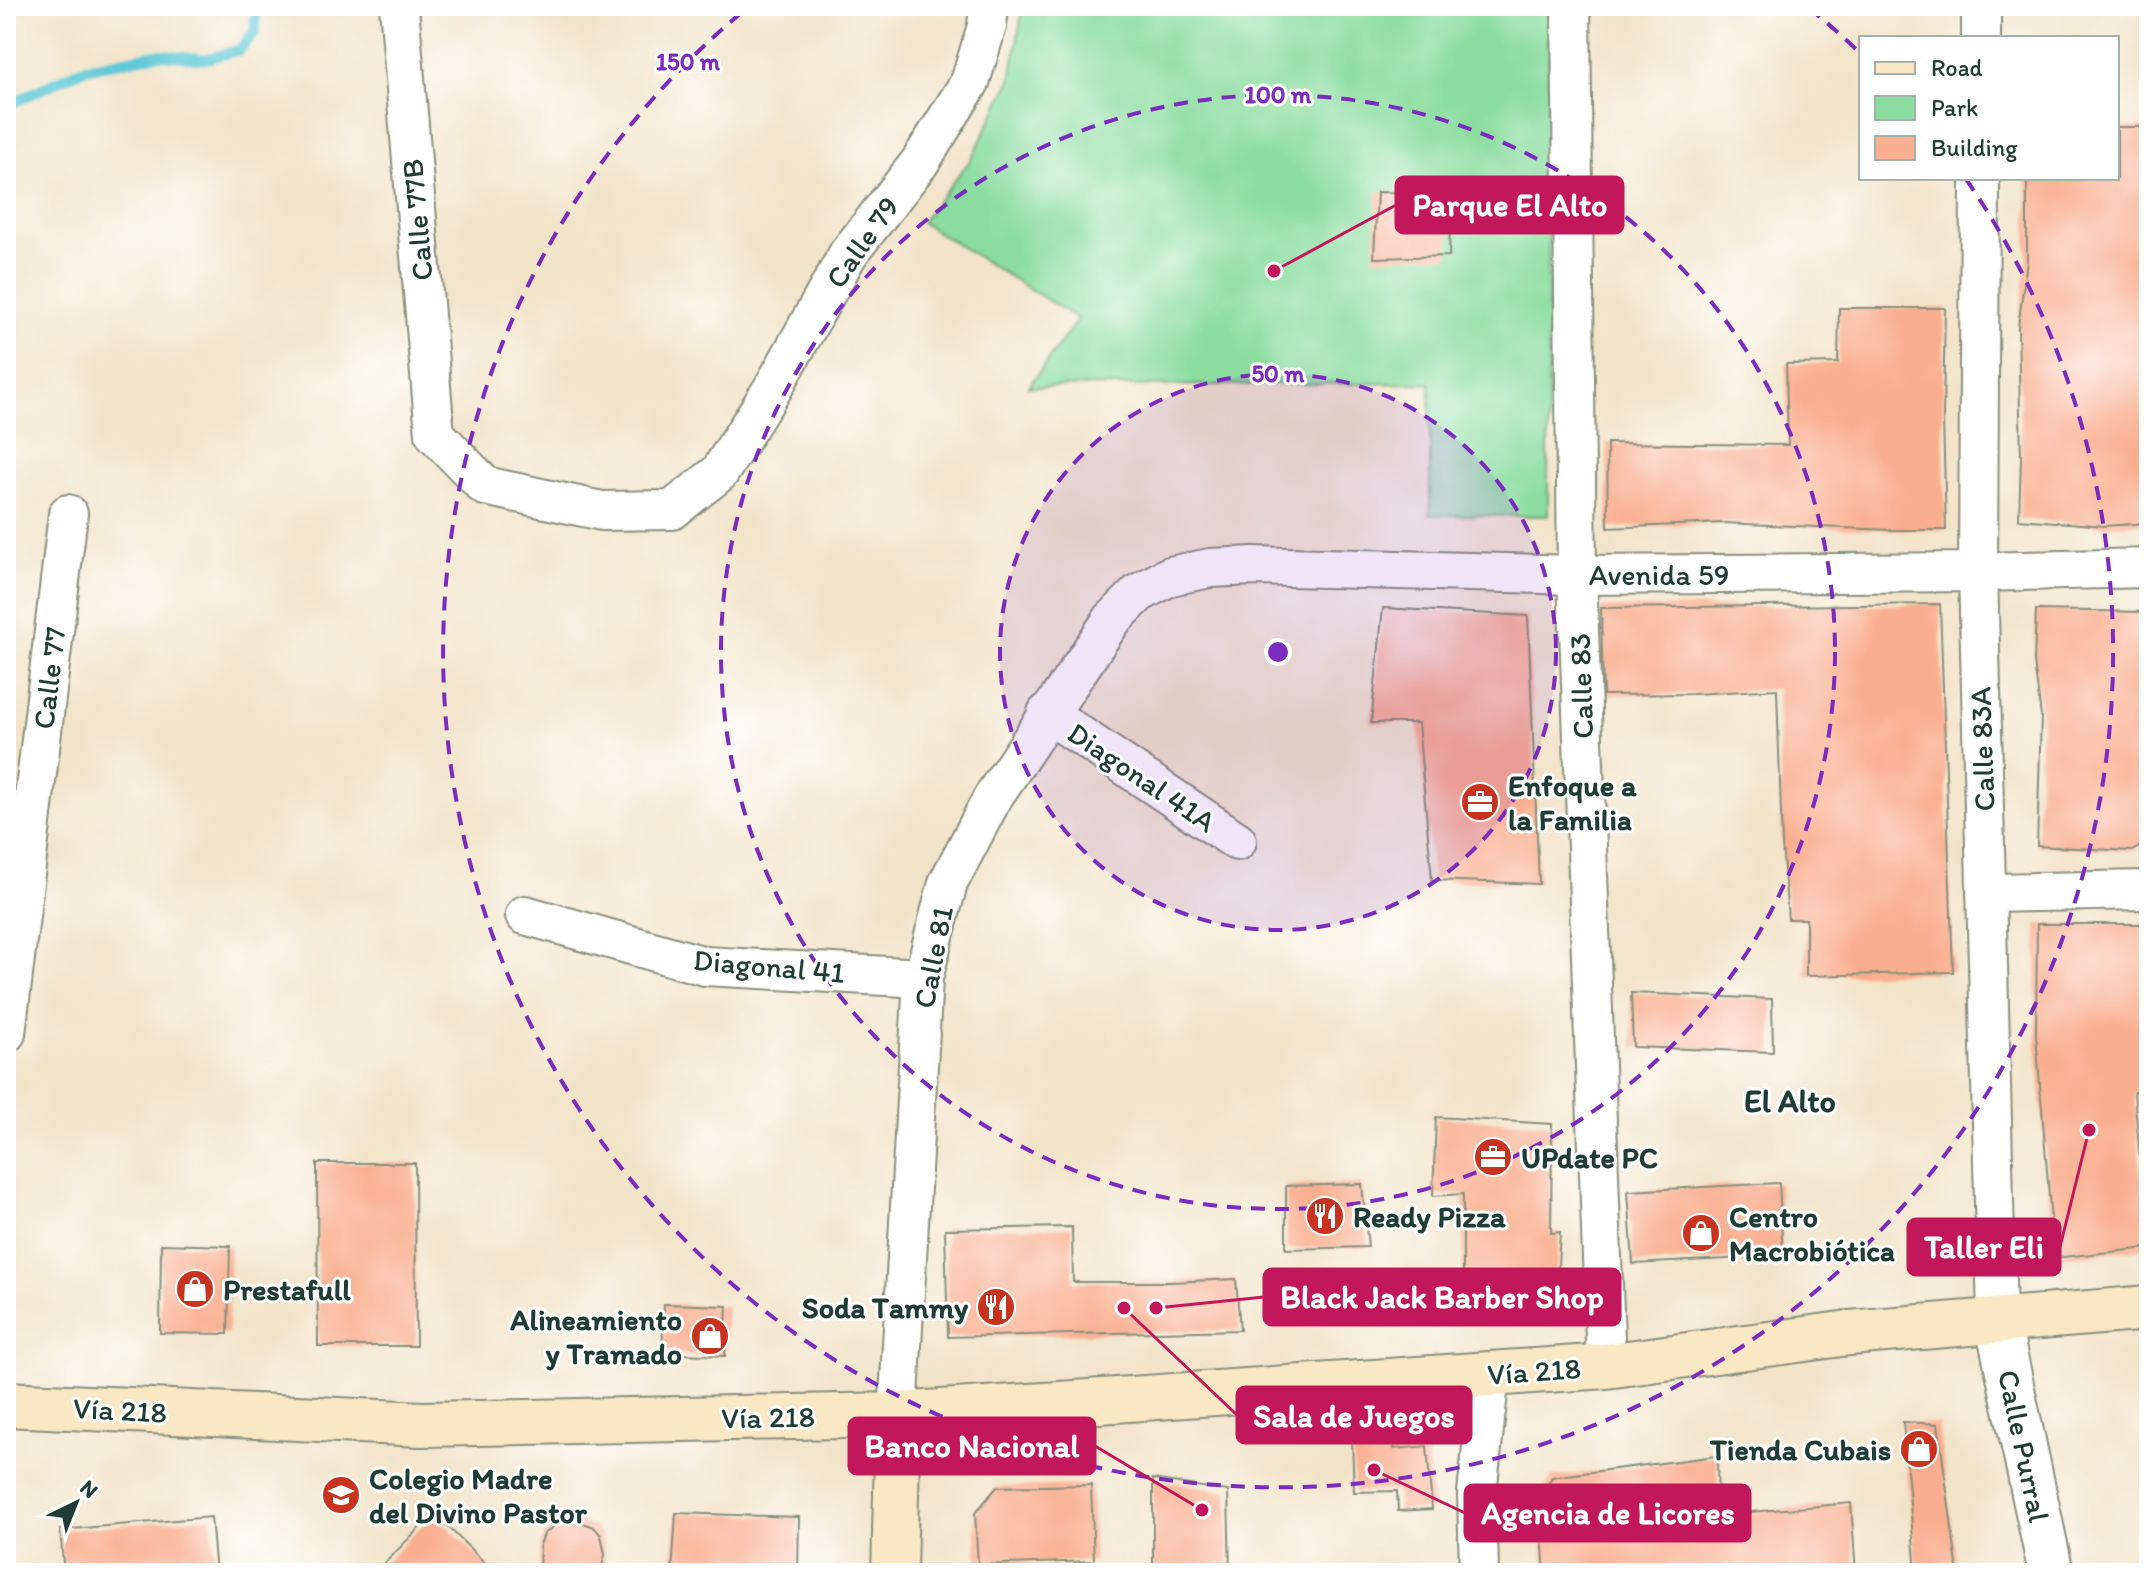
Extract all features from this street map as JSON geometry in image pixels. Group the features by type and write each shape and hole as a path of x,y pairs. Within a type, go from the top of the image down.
{"main road":[{"name":"Vía 218","path":"6,1404 422,1424 898,1415 1606,1366 1849,1333 2149,1308"},
{"path":"894,1573 898,1415"}],"street":[{"name":"Calle 77B","path":"399,6 435,434"},
{"name":"Calle 79","path":"435,434 485,486 602,511 672,510 719,473 773,388 848,254 920,162 970,82 987,26 989,6"},
{"name":"Calle 83","path":"1571,6 1577,575 1606,1366"},
{"path":"1981,6 1981,36"},
{"name":"Calle 83A","path":"1980,180 1978,572 1997,1319"},
{"name":"Calle 77","path":"6,1033 68,514"},
{"name":"Avenida 59","path":"1170,576 1210,568 1254,566 1577,575 2149,568"},
{"name":"Calle 81","path":"898,1415 923,978 948,883 993,797 1112,620 1139,593 1170,576"},
{"name":"Diagonal 41A","path":"1047,713 1237,841"},
{"path":"1986,893 2149,890"},
{"name":"Diagonal 41","path":"525,915 705,966 923,978"},
{"name":"Calle Purral","path":"1997,1319 2051,1573"},
{"path":"1479,1573 1477,1493 1490,1375"}],"green space":[{"path":"1023,6 1549,6 1548,516 1430,515 1430,383 1028,387 1078,319 921,222 972,158 1011,80"}],"building":[{"path":"2119,127 2149,127 2149,523 2104,526 2019,519 2018,327 2027,261 2027,180 2119,180"},
{"path":"1377,192 1451,194 1449,256 1374,258"},
{"path":"1839,308 1945,308 1943,418 1946,530 1722,523 1608,528 1607,443 1788,445 1786,364 1838,363"},
{"path":"1940,604 1953,972 1806,976 1806,919 1788,919 1782,844 1777,689 1603,695 1601,608"},
{"name":"Enfoque a la Familia","path":"1383,608 1528,616 1539,884 1432,880 1418,723 1371,723"},
{"path":"2036,610 2149,612 2149,841 2132,851 2037,846 2041,716 2034,662"},
{"path":"2037,924 2146,924 2149,1091 2134,1092 2148,1248 2054,1258 2036,1035"},
{"path":"1631,993 1772,999 1773,1052 1633,1047"},
{"path":"1436,1117 1552,1124 1551,1233 1560,1232 1556,1298 1500,1306 1499,1300 1463,1305 1463,1194 1433,1196"},
{"path":"317,1163 415,1163 416,1346 318,1346"},
{"path":"1779,1183 1783,1256 1633,1264 1628,1191"},
{"name":"Ready Pizza","path":"1362,1184 1368,1247 1286,1249 1286,1186"},
{"path":"1072,1227 1073,1282 1236,1279 1240,1330 948,1337 945,1229"},
{"name":"Prestafull","path":"161,1244 230,1246 228,1334 160,1333"},
{"path":"664,1304 727,1306 725,1356 662,1353"},
{"path":"1903,1422 1938,1424 1958,1573 1916,1573"},
{"path":"1395,1439 1393,1449 1427,1446 1432,1509 1398,1511 1397,1491 1354,1492 1352,1440"},
{"path":"1717,1456 1718,1515 1851,1503 1856,1573 1545,1573 1539,1499 1552,1477"},
{"path":"1153,1479 1228,1491 1230,1573 1153,1573"},
{"path":"1091,1485 1094,1561 978,1565 975,1513 997,1487"},
{"path":"434,1513 495,1573 375,1573"},
{"path":"676,1513 799,1517 798,1573 672,1573"},
{"path":"211,1517 216,1573 64,1573 60,1530"},
{"path":"573,1519 594,1527 601,1535 605,1555 600,1573 539,1573 540,1545 544,1534 561,1521"}],"waterway":[{"path":"6,106 83,69 158,54 205,59 239,50 255,32 256,6"}],"place":[{"name":"Parque El Alto","path":"1274,271"},
{"name":"Enfoque a la Familia","path":"1480,802"},
{"name":"Taller Eli","path":"2089,1130"},
{"name":"UPdate PC","path":"1493,1157"},
{"name":"Ready Pizza","path":"1325,1216"},
{"name":"Centro Macrobiótica","path":"1701,1233"},
{"name":"Prestafull","path":"195,1289"},
{"name":"Soda Tammy","path":"996,1307"},
{"name":"Sala de Juegos","path":"1124,1308"},
{"name":"Black Jack Barber Shop","path":"1156,1308"},
{"name":"Alineamiento y Tramado","path":"710,1336"},
{"name":"Tienda Cubais","path":"1919,1449"},
{"name":"Agencia de Licores","path":"1374,1470"},
{"name":"Colegio Madre del Divino Pastor","path":"341,1495"},
{"name":"Banco Nacional","path":"1202,1510"}],"district":[{"name":"El Alto","path":"1790,1101"}]}
